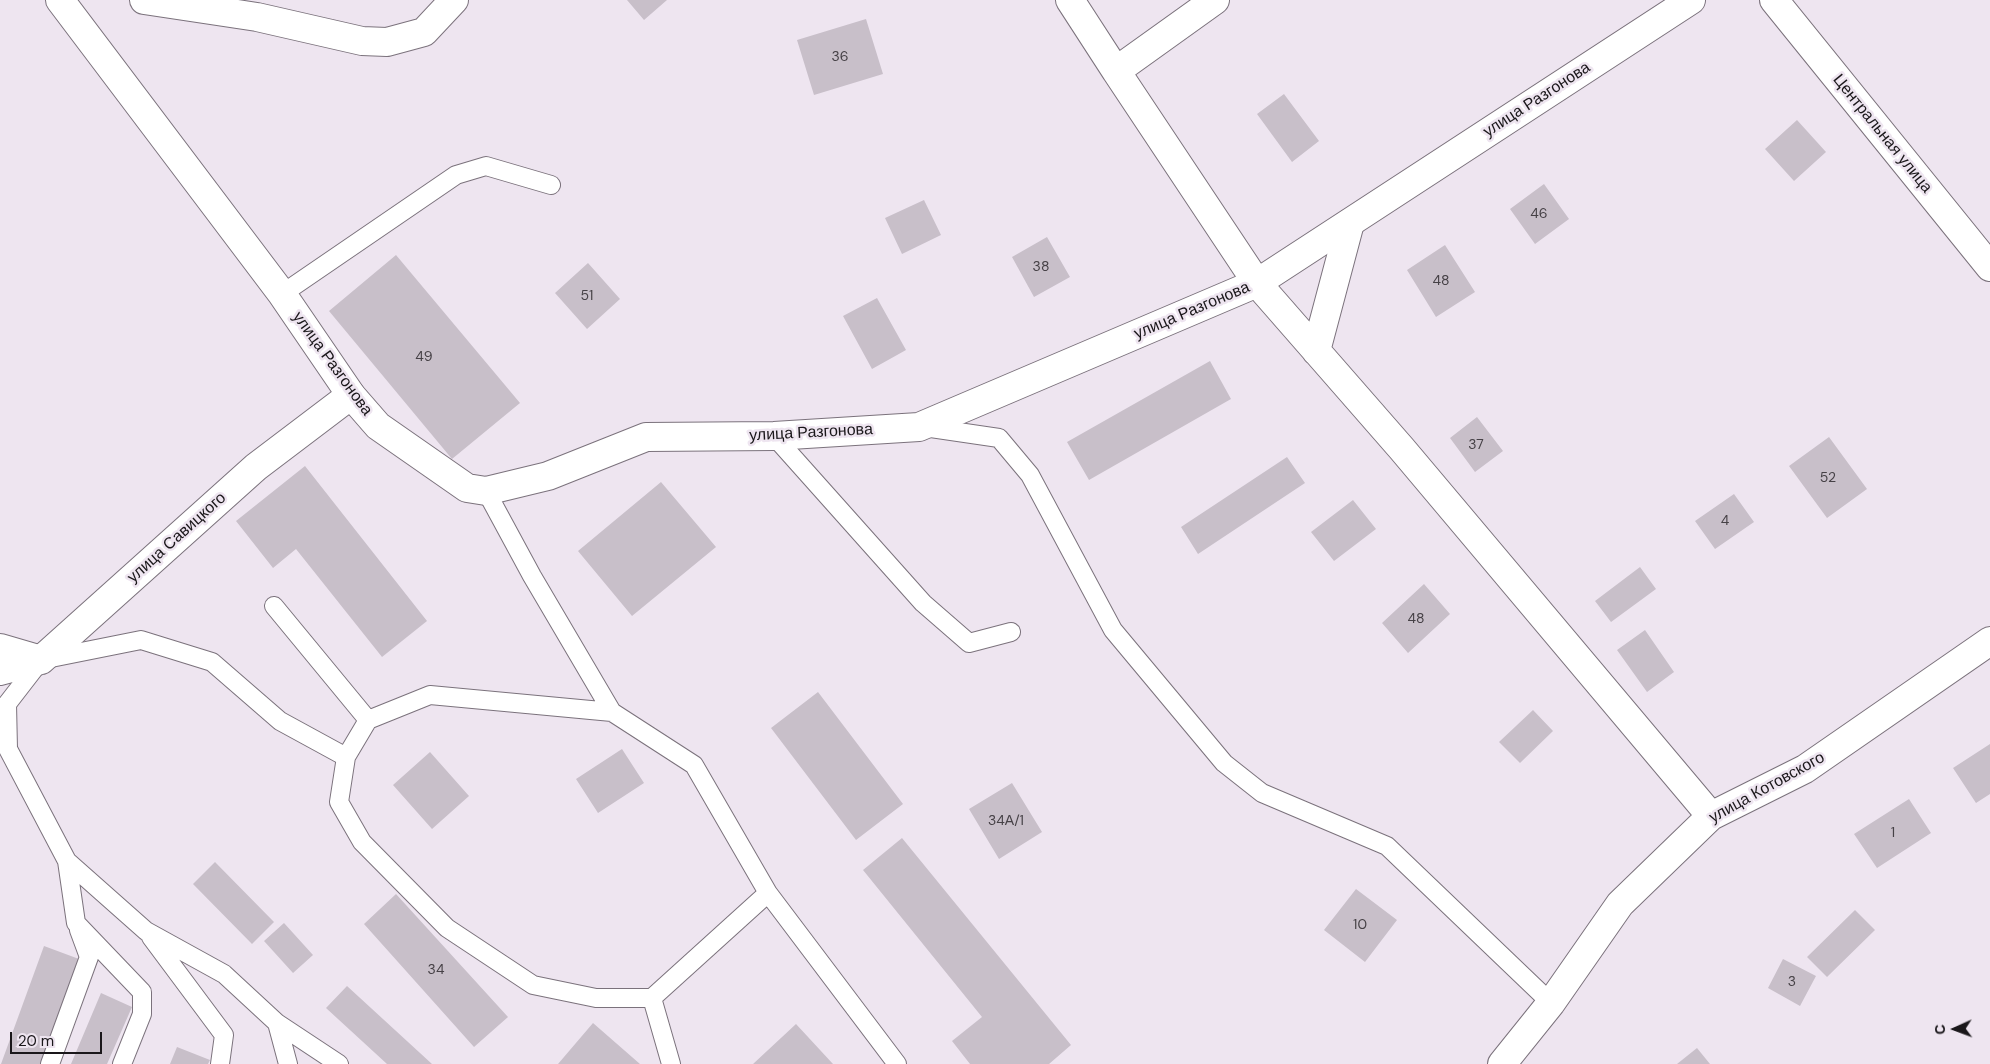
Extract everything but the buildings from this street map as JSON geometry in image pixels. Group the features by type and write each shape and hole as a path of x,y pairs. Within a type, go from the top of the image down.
{"street":[{"name":"улица Разгонова","path":"60,0 282,294 351,395 378,426 467,488 486,491 548,476 646,437 774,436 919,427 1257,283 1691,0"},
{"path":"144,0 257,17 362,41 387,42 424,32 454,0"},
{"path":"1070,0 1257,283 1402,449 1711,816"},
{"path":"1116,71 1215,0"},
{"name":"Центральная улица","path":"1774,0 1990,267"},
{"path":"1316,351 1350,222"},
{"name":"улица Савицкого","path":"0,671 41,660 256,467 351,395"},
{"name":"улица Котовского","path":"1502,1064 1551,1003 1620,904 1711,816 1805,769 1990,641"},
{"path":"0,648 41,660"}],"lane":[{"path":"282,294 456,175 486,166 551,185"},
{"path":"919,427 999,438 1030,475 1113,630 1224,762 1262,793 1387,846 1551,1003"},
{"path":"774,436 923,603 969,643 1011,632"},
{"path":"486,491 532,576 612,712 694,765 768,893 896,1064"},
{"path":"274,606 368,720"},
{"path":"50,1064 89,957 76,923 67,861 8,749 7,704 41,660 141,640 212,662 280,721 346,757"},
{"path":"612,712 430,695 368,720 346,757 340,802 362,842 447,928 533,985 596,998 652,998 768,893"},
{"path":"67,861 146,931 224,1035 220,1064"},
{"path":"76,923 142,992 142,1014 122,1064"},
{"path":"146,931 224,974 277,1023 339,1064"},
{"path":"652,998 671,1064"},
{"path":"277,1023 288,1064"}]}
